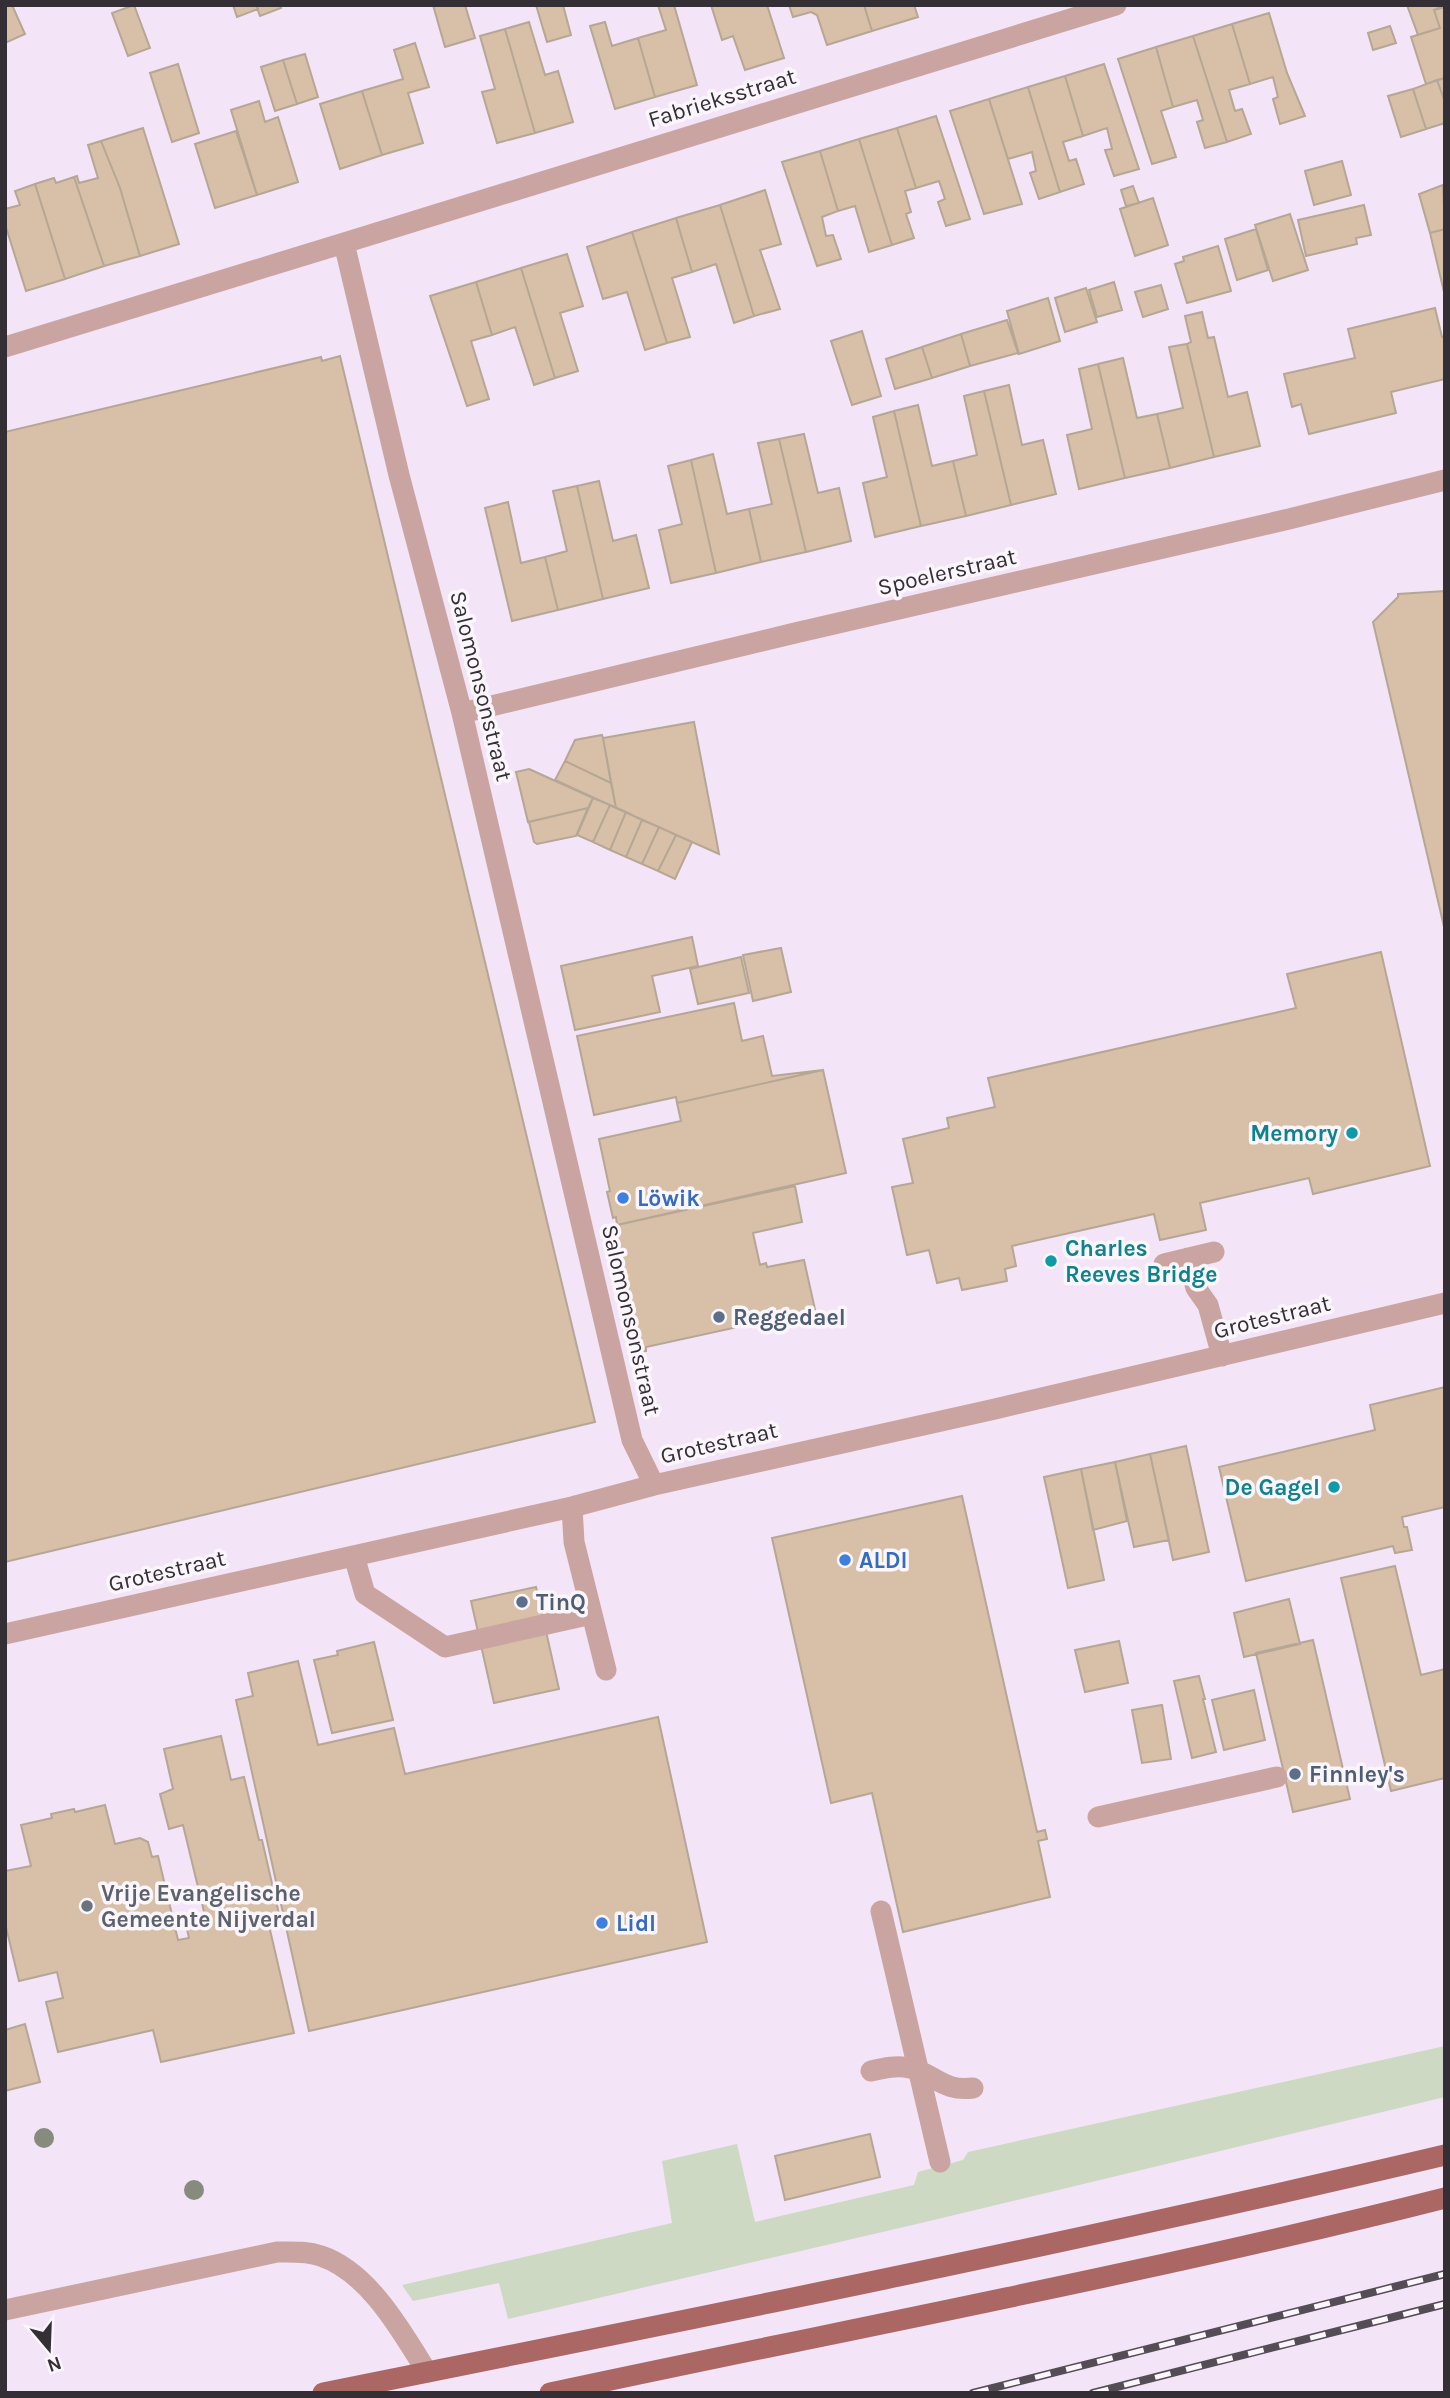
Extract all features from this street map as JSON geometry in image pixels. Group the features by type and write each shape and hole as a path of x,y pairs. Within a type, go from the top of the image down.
{"main road":[{"path":"323,2393 999,2255 1445,2155"},
{"path":"550,2393 1028,2293 1343,2224 1445,2198"}],"street":[{"name":"Fabrieksstraat","path":"344,243 1116,5"},
{"path":"5,347 344,243"},
{"name":"Salomonsonstraat","path":"344,243 399,475 461,713 632,1440 654,1485"},
{"name":"Spoelerstraat","path":"461,713 1146,553 1445,480"},
{"path":"1164,1264 1214,1252"},
{"path":"1188,1258 1196,1288 1208,1305 1222,1356"},
{"name":"Grotestraat","path":"5,1634 572,1507 654,1485 1445,1303"},
{"path":"572,1507 574,1542 607,1670"},
{"path":"354,1556 365,1594 444,1647 592,1614"},
{"path":"1098,1817 1277,1777"},
{"path":"881,1911 940,2162"},
{"path":"871,2071 908,2067 945,2086 961,2090 973,2088"},
{"path":"5,2310 277,2252 299,2252 321,2256 342,2267 359,2281 390,2314 427,2372"}],"green space":[{"path":"1445,2046 1445,2097 508,2319 499,2283 413,2301 402,2285 672,2223 662,2161 737,2144 755,2222 914,2185 918,2172 963,2160 968,2152"}],"building":[{"path":"5,5 12,5 25,34 5,43"},
{"path":"134,5 150,48 128,56 112,13"},
{"path":"233,5 256,5 258,9 237,17"},
{"path":"256,5 280,5 281,8 260,16"},
{"path":"433,5 465,5 475,38 445,47"},
{"path":"536,5 563,5 571,35 547,42"},
{"path":"658,5 674,5 697,85 655,97 638,38 666,30"},
{"path":"711,5 767,5 784,58 745,70 733,36 722,40"},
{"path":"789,5 864,5 872,31 827,45 817,15 811,12 793,17"},
{"path":"864,5 914,5 918,17 872,31"},
{"path":"1407,5 1445,5 1434,10 1440,28 1418,35"},
{"path":"1445,7 1445,78 1426,84 1411,37 1440,28 1434,10"},
{"path":"1269,13 1287,73 1305,116 1280,124 1273,99 1278,97 1273,77 1250,84 1232,24"},
{"path":"529,22 545,75 558,71 573,122 535,133 505,29"},
{"path":"605,22 612,46 638,38 655,97 615,109 590,26"},
{"path":"1232,24 1250,84 1229,90 1235,111 1242,109 1251,134 1227,142 1193,36"},
{"path":"1390,26 1396,43 1373,50 1368,33"},
{"path":"505,29 535,133 497,143 482,92 495,89 480,36"},
{"path":"1193,36 1227,142 1205,148 1197,122 1203,120 1197,100 1173,107 1156,47"},
{"path":"415,43 429,87 408,93 423,143 382,155 362,91 403,79 394,50"},
{"path":"1156,47 1173,107 1161,111 1176,157 1152,164 1118,59"},
{"path":"305,54 318,97 297,104 283,60"},
{"path":"283,60 297,104 275,111 261,67"},
{"path":"178,64 199,133 172,142 150,73"},
{"path":"1104,64 1139,169 1114,176 1105,150 1112,149 1107,128 1083,136 1065,76"},
{"path":"1065,76 1083,136 1063,142 1069,161 1076,159 1084,184 1060,192 1028,87"},
{"path":"1445,78 1445,102 1437,80"},
{"path":"1437,80 1445,102 1445,123 1426,129 1413,89"},
{"path":"1028,87 1060,192 1039,199 1030,173 1036,171 1032,152 1008,159 989,99"},
{"path":"1413,89 1426,129 1401,137 1388,96"},
{"path":"362,91 382,155 340,169 320,104"},
{"path":"989,99 1022,204 984,214 950,111"},
{"path":"259,101 265,122 278,117 298,182 257,195 231,110"},
{"path":"936,116 970,219 946,226 938,202 945,199 939,181 916,188 897,128"},
{"path":"143,128 179,244 140,256 120,188 101,141"},
{"path":"897,128 916,188 905,191 911,212 906,214 914,238 892,245 859,139"},
{"path":"236,131 257,195 215,208 195,144"},
{"path":"859,139 892,245 869,252 855,206 838,211 820,151"},
{"path":"101,141 120,188 140,256 104,266 74,177 77,176 79,183 98,178 88,145"},
{"path":"820,151 838,211 822,217 826,236 833,235 841,259 817,266 782,162"},
{"path":"1342,161 1351,195 1314,205 1305,171"},
{"path":"74,177 104,266 65,279 35,184 54,178 56,183"},
{"path":"35,184 65,279 26,291 5,224 5,209 20,205 15,191"},
{"path":"1443,185 1445,229 1430,233 1419,194"},
{"path":"1133,186 1139,203 1126,206 1121,190"},
{"path":"765,190 781,244 760,250 780,309 754,316 720,205"},
{"path":"1153,198 1168,245 1135,256 1120,209"},
{"path":"720,205 754,316 734,323 716,264 692,272 676,218"},
{"path":"1364,205 1371,235 1356,238 1357,244 1306,256 1298,220"},
{"path":"1290,214 1308,270 1273,281 1255,225"},
{"path":"676,218 692,272 672,278 690,337 667,343 632,232"},
{"path":"1256,229 1268,270 1237,280 1225,239"},
{"path":"1445,229 1445,292 1444,292 1430,233"},
{"path":"632,232 667,343 645,350 627,292 603,299 587,247"},
{"path":"1218,246 1231,291 1187,303 1175,264 1184,261 1183,257"},
{"path":"567,254 583,306 560,313 578,371 555,378 521,268"},
{"path":"521,268 555,378 534,385 515,327 492,335 476,282"},
{"path":"476,282 492,335 471,341 489,399 467,406 430,296"},
{"path":"1114,282 1122,310 1097,317 1089,290"},
{"path":"1161,285 1168,309 1143,317 1135,292"},
{"path":"1086,288 1097,322 1065,332 1055,298"},
{"path":"1048,298 1060,341 1019,354 1007,311"},
{"path":"1435,308 1442,337 1445,337 1445,379 1391,392 1396,413 1309,434 1301,404 1292,407 1284,374 1355,358 1348,329"},
{"path":"1202,312 1208,338 1214,337 1228,397 1247,392 1260,446 1214,457 1187,344 1191,342 1185,316"},
{"path":"1007,320 1018,353 970,366 961,334"},
{"path":"862,331 881,396 852,405 831,341"},
{"path":"961,334 970,366 932,378 922,347"},
{"path":"1187,344 1214,457 1170,468 1157,414 1183,408 1169,347"},
{"path":"922,347 932,378 895,389 886,359"},
{"path":"340,356 595,1422 5,1562 5,432 321,357 322,361"},
{"path":"1123,358 1137,418 1157,414 1170,468 1125,478 1098,364"},
{"path":"1098,364 1125,478 1079,489 1067,435 1092,429 1079,369"},
{"path":"1009,385 1022,445 1043,440 1056,494 1011,505 984,391"},
{"path":"984,391 1011,505 966,516 953,461 977,455 964,396"},
{"path":"918,405 932,466 953,461 966,516 921,526 894,411"},
{"path":"894,411 921,526 875,537 863,483 887,477 873,417"},
{"path":"804,434 818,493 839,488 851,541 806,552 779,439"},
{"path":"779,439 806,552 761,562 749,509 772,504 758,443"},
{"path":"713,454 727,514 749,509 761,562 716,573 691,460"},
{"path":"691,460 716,573 671,583 659,530 682,524 668,466"},
{"path":"599,481 613,541 636,535 649,588 603,599 577,486"},
{"path":"577,486 603,599 558,610 545,557 567,551 553,491"},
{"path":"508,502 521,563 545,557 558,610 512,621 485,508"},
{"path":"1445,591 1445,931 1373,622 1398,594"},
{"path":"694,722 719,854 616,808 603,738"},
{"path":"602,735 611,783 565,761 575,740"},
{"path":"565,761 611,783 616,808 555,780"},
{"path":"529,769 593,798 588,808 528,822 516,772"},
{"path":"593,798 610,805 593,842 577,835"},
{"path":"610,805 626,812 610,850 593,842"},
{"path":"588,808 576,836 537,844 534,842 529,822"},
{"path":"626,812 642,820 626,857 610,850"},
{"path":"642,820 659,827 642,864 626,857"},
{"path":"659,827 676,835 658,871 642,864"},
{"path":"676,835 692,842 675,879 658,871"},
{"path":"692,937 698,966 652,976 660,1012 575,1030 561,966"},
{"path":"781,948 791,992 753,1001 743,955"},
{"path":"1381,952 1430,1166 1313,1194 1309,1178 1200,1203 1206,1230 1160,1240 1154,1214 1012,1246 1016,1266 1005,1269 1007,1281 962,1290 959,1278 937,1283 929,1250 907,1255 892,1187 913,1183 903,1139 949,1128 947,1118 995,1107 988,1078 1296,1008 1287,974"},
{"path":"741,957 749,993 698,1004 690,969"},
{"path":"734,1003 742,1041 763,1036 772,1076 823,1070 677,1103 676,1097 594,1115 577,1036"},
{"path":"823,1070 846,1173 617,1225 607,1192 610,1191 599,1139 681,1121 677,1103"},
{"path":"795,1186 802,1222 753,1233 760,1265 766,1263 767,1267 804,1260 816,1314 812,1315 811,1311 646,1347 646,1351 642,1351 615,1230 618,1229 617,1225"},
{"name":"De Gagel","path":"1445,1387 1445,1507 1402,1517 1412,1550 1395,1553 1393,1546 1246,1581 1219,1467 1375,1430 1370,1405"},
{"path":"1186,1446 1209,1552 1173,1560 1150,1454"},
{"path":"1150,1454 1169,1540 1134,1547 1115,1462"},
{"path":"1115,1462 1127,1521 1093,1530 1081,1469"},
{"path":"1081,1469 1104,1580 1068,1588 1044,1477"},
{"path":"962,1496 1037,1832 1045,1830 1047,1839 1038,1841 1050,1897 903,1932 872,1793 831,1803 772,1538"},
{"path":"1395,1566 1421,1675 1445,1669 1445,1778 1391,1791 1341,1578"},
{"path":"536,1587 559,1689 494,1703 471,1601"},
{"path":"1289,1599 1300,1644 1244,1657 1234,1613"},
{"path":"1313,1640 1350,1799 1293,1812 1256,1653"},
{"path":"1119,1641 1128,1683 1085,1692 1075,1650"},
{"path":"374,1642 393,1720 332,1733 314,1660 338,1655 337,1651"},
{"path":"298,1661 318,1745 394,1728 405,1774 658,1717 707,1942 309,2031 236,1700 253,1696 248,1673"},
{"path":"1199,1676 1216,1752 1192,1758 1174,1681"},
{"path":"1254,1690 1265,1740 1224,1750 1212,1700"},
{"path":"1162,1705 1171,1759 1142,1763 1132,1710"},
{"name":"Vrije Evangelische Gemeente Nijverdal","path":"221,1736 231,1780 244,1777 259,1840 262,1840 279,1914 267,1917 294,2033 161,2062 153,2030 58,2052 46,2002 63,1998 57,1972 19,1981 5,1923 5,1871 31,1866 21,1825 52,1818 51,1814 105,1805 115,1844 140,1838 148,1842 152,1857 158,1856 178,1940 189,1938 185,1920 205,1916 183,1825 169,1829 160,1794 173,1789 164,1749"},
{"path":"25,2024 40,2082 5,2091 5,2030"},
{"path":"870,2134 880,2177 785,2200 775,2156"}],"railway":[{"path":"973,2393 1445,2274"},
{"path":"1093,2393 1445,2304"}],"place":[{"name":"Memory","path":"1352,1133"},
{"name":"Löwik","path":"623,1198"},
{"name":"Charles Reeves Bridge","path":"1051,1261"},
{"name":"Reggedael","path":"719,1317"},
{"name":"De Gagel","path":"1334,1487"},
{"name":"ALDI","path":"845,1560"},
{"name":"TinQ","path":"522,1602"},
{"name":"Finnley's","path":"1295,1774"},
{"name":"Vrije Evangelische Gemeente Nijverdal","path":"87,1906"},
{"name":"Lidl","path":"602,1923"}]}
